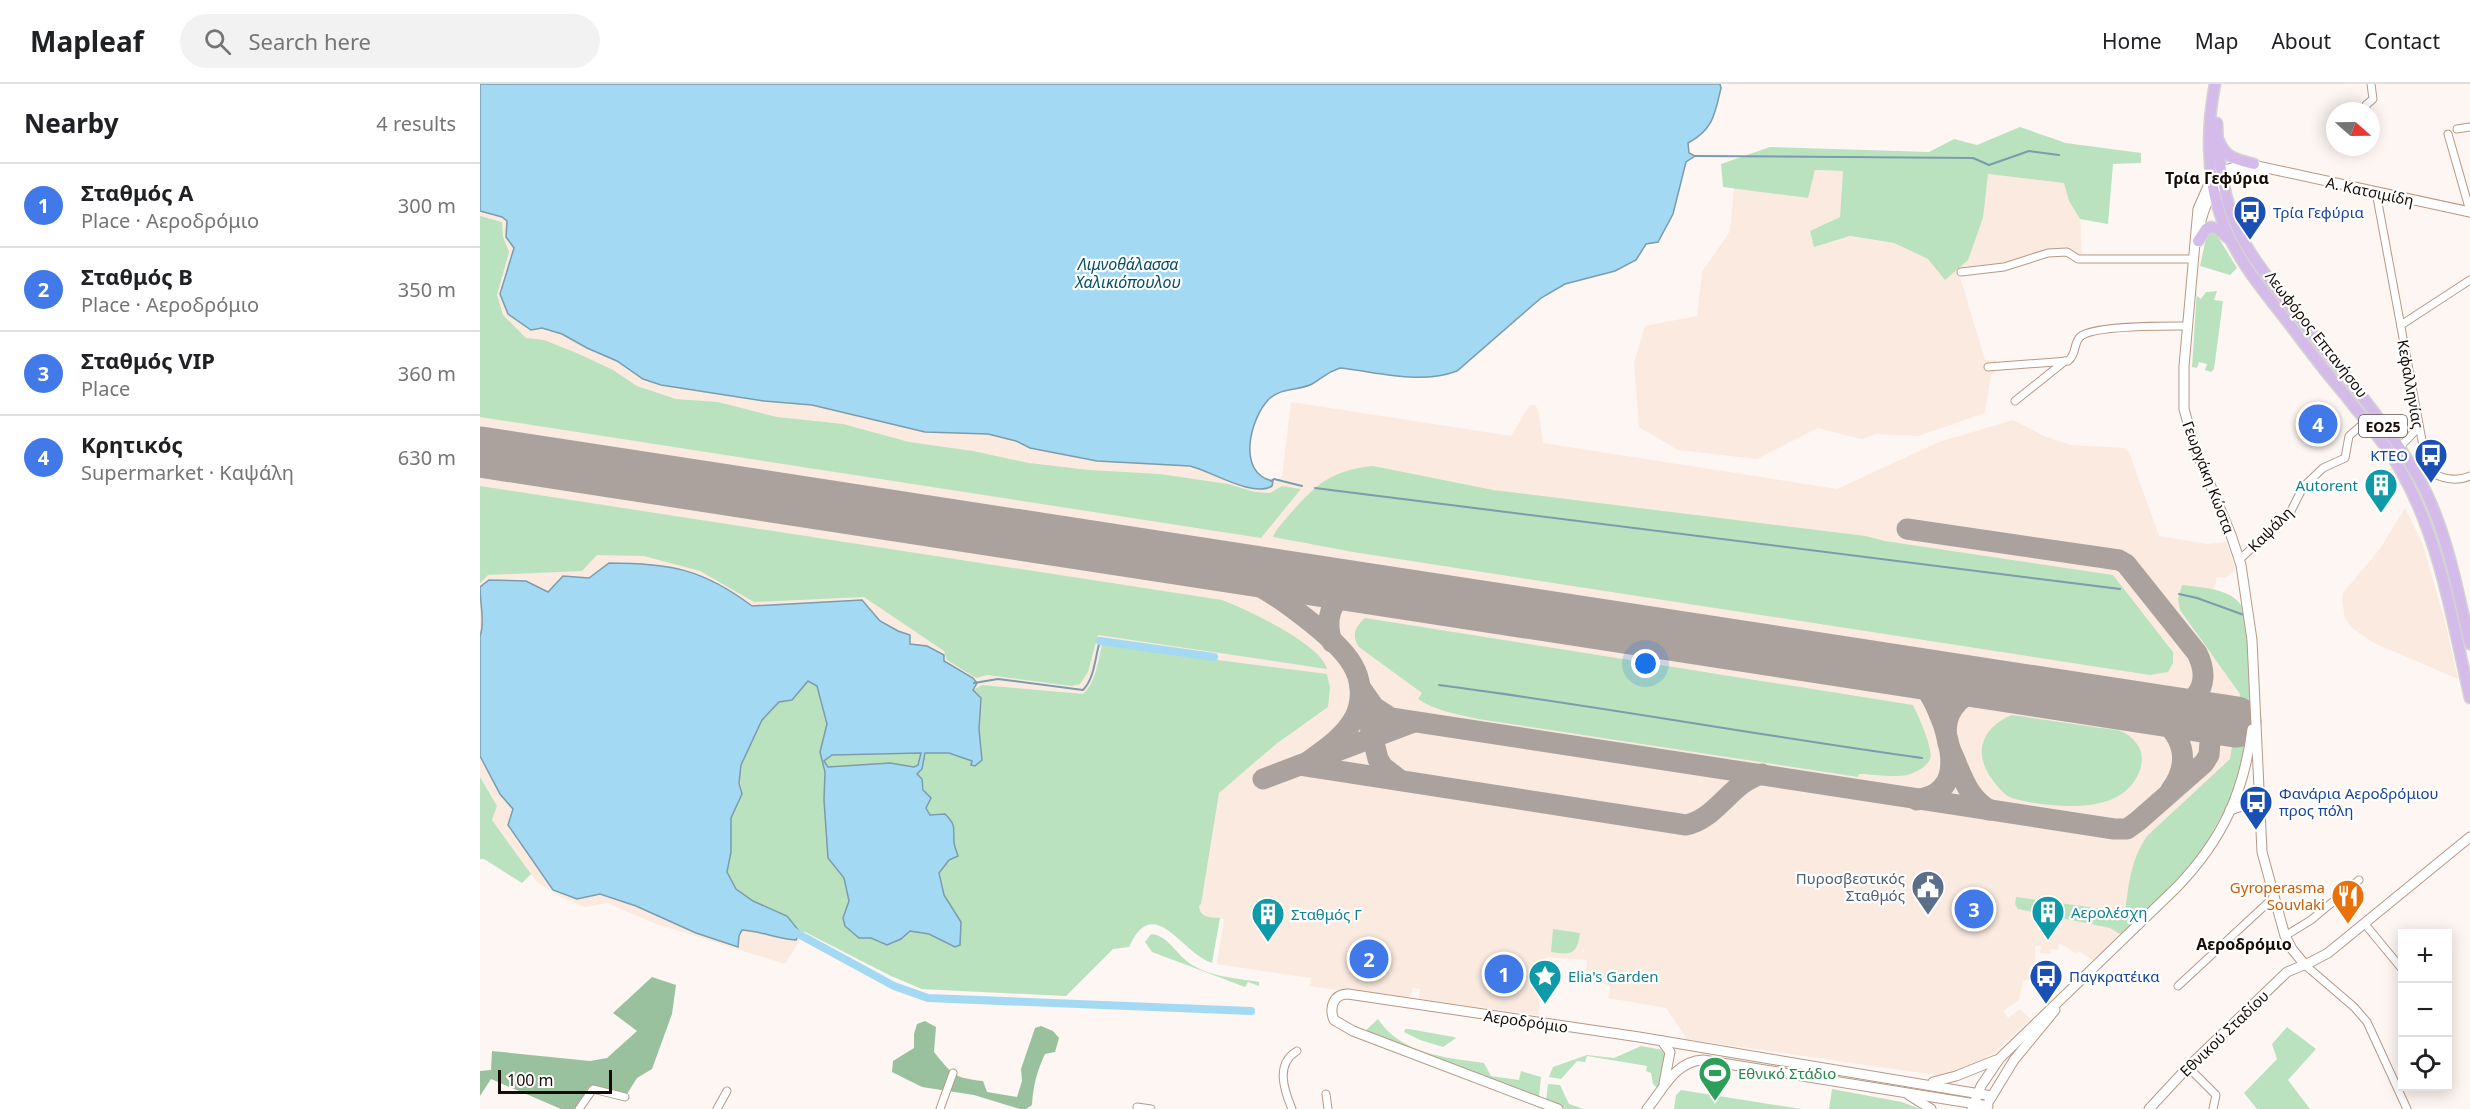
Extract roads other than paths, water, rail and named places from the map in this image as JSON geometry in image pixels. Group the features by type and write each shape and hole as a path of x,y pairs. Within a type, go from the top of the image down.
{"main road":[{"name":"ΕΟ25","path":"2216,84 2221,181"},
{"name":"ΕΟ25","path":"2216,84 2210,128 2221,181"},
{"path":"2217,138 2223,151 2230,157 2254,164"},
{"name":"Α. Κατσιμίδη","path":"2221,181 2245,164 2254,164 2470,211"},
{"name":"Α. Κατσιμίδη","path":"2221,181 2246,171 2270,169"},
{"name":"Γεωργάκη Κώστα","path":"2194,256 2206,205 2221,181"},
{"name":"Γεωργάκη Κώστα","path":"2221,181 2198,209 2182,389 2187,423 2239,560 2250,625 2262,852 2285,936 2305,965"},
{"name":"Λεωφόρος Επτανήσου","path":"2221,181 2220,214 2232,244 2259,285 2366,421 2418,477 2436,518 2470,644"},
{"name":"Λεωφόρος Επτανήσου","path":"2221,181 2238,230 2255,259 2395,451 2431,543 2470,698"},
{"path":"2198,241 2206,229 2213,227 2223,232 2232,244"},
{"name":"Γεωργάκη Κώστα","path":"2234,803 2247,767 2255,700"},
{"name":"Γεωργάκη Κώστα","path":"1972,1106 2000,1058 2200,863 2234,803 2258,771"},
{"path":"2234,803 2259,806"},
{"name":"Εθνικού Σταδίου","path":"2149,1109 2188,1066 2287,972 2328,953 2470,837"},
{"name":"Αεροδρόμιο","path":"1558,1109 1353,1031 1334,1020 1332,1005 1341,995 1348,994 1662,1041 1992,1096"},
{"name":"Γεωργάκη Κώστα","path":"1987,1107 2014,1060 2067,994"},
{"path":"1662,1041 1670,1052 1663,1088"},
{"path":"1921,1084 1956,1077 2000,1058"},
{"path":"1647,1109 1678,1069 1696,1060 1789,1073 1987,1107"},
{"path":"1789,1073 1792,1063"},
{"path":"1902,1092 1931,1109"}],"street":[{"path":"2370,102 2373,99 2371,84"},
{"path":"2457,129 2470,127"},
{"path":"2448,134 2470,211"},
{"name":"Κεφαλληνίας","path":"2376,192 2429,470 2443,478 2470,476"},
{"path":"1961,272 2004,267 2040,255 2064,251 2078,259 2194,256"},
{"path":"2401,324 2470,280"},
{"path":"2015,401 2072,358 2078,339 2084,334 2151,326 2187,326"},
{"path":"1988,367 2066,361"},
{"name":"Καψάλη","path":"2239,560 2290,513 2303,487 2323,468 2345,458 2349,436 2366,421"},
{"path":"2395,451 2419,427"},
{"path":"2285,936 2311,920 2359,880"},
{"path":"2178,986 2273,898"},
{"path":"2364,923 2398,963"},
{"path":"2305,965 2354,1007 2367,1022 2382,1050 2407,1109"},
{"path":"1292,1109 1282,1073 1287,1059 1297,1051"},
{"path":"2188,1066 2216,1095 2214,1109"},
{"path":"940,1109 953,1073"},
{"path":"579,1109 589,1091 593,1089 625,1097"},
{"path":"717,1109 727,1091"},
{"path":"1326,1094 1328,1109"},
{"path":"1137,1107 1151,1109"}],"water":[{"name":"Λιμνοθάλασσα Χαλικιόπουλου","path":"480,84 1720,84 1721,88 1715,113 1708,127 1688,143 1689,153 1695,156 1686,162 1673,214 1658,242 1646,244 1636,260 1615,271 1565,284 1541,298 1457,371 1443,375 1414,377 1340,368 1312,384 1274,395 1256,419 1250,444 1250,457 1254,468 1261,476 1273,481 1272,486 1254,489 1190,466 1097,461 1030,448 1016,441 988,434 925,432 812,405 764,401 661,385 643,379 617,361 562,334 542,328 531,330 508,314 500,294 514,248 506,237 507,221 502,217 480,211"},
{"path":"609,563 630,563 668,567 701,576 752,606 862,600 880,621 910,635 910,644 927,646 944,655 944,661 973,678 977,683 973,690 981,698 979,729 982,760 975,766 971,765 972,761 949,753 925,753 922,769 917,774 922,779 923,790 931,798 926,808 930,815 945,814 954,827 954,844 958,856 949,860 939,873 944,895 961,922 960,945 955,947 929,934 910,931 901,939 887,945 871,938 859,938 845,926 843,918 849,901 844,878 828,858 824,800 825,772 820,752 827,724 817,686 808,681 792,700 779,702 762,720 741,765 739,783 742,794 731,818 731,852 727,872 736,889 753,901 787,916 800,932 796,940 742,930 738,947 696,933 636,906 600,894 577,899 553,890 508,825 513,809 500,794 480,756 482,619 480,587 489,580 526,581 548,592 563,576 589,578","holes":["921,753 918,765 914,767 890,763 828,767 824,761 832,755"]}],"waterway":[{"path":"1695,156 1973,158 1989,165 2029,151 2059,155"},
{"path":"1271,481 1274,479 1302,486"},
{"path":"1315,488 2120,589"},
{"path":"2179,594 2244,615"},
{"path":"974,683 998,679 1083,690 1092,673 1100,641"},
{"path":"1100,641 1214,657"},
{"path":"1439,685 1922,758"},
{"path":"791,930 894,986 928,998 1251,1011"}],"place":[{"name":"Τρία Γεφύρια","path":"2250,241"},
{"name":"Κρητικός","path":"2318,424"},
{"name":"ΚΤΕΟ","path":"2431,484"},
{"name":"Autorent","path":"2381,514"},
{"name":"Φανάρια Αεροδρόμιου προς πόλη","path":"2256,831"},
{"name":"Σταθμός VIP","path":"1974,909"},
{"name":"Πυροσβεστικός Σταθμός","path":"1928,916"},
{"name":"Gyroperasma Souvlaki","path":"2348,925"},
{"name":"Αερολέσχη","path":"2048,941"},
{"name":"Σταθμός Γ","path":"1268,943"},
{"name":"Σταθμός B","path":"1369,959"},
{"name":"Σταθμός Α","path":"1504,974"},
{"name":"Elia's Garden","path":"1545,1005"},
{"name":"Παγκρατέικα","path":"2046,1005"},
{"name":"Εθνικό Στάδιο","path":"1715,1102"}],"district":[{"name":"Τρία Γεφύρια","path":"2217,178"},
{"name":"Αεροδρόμιο","path":"2244,944"}]}
